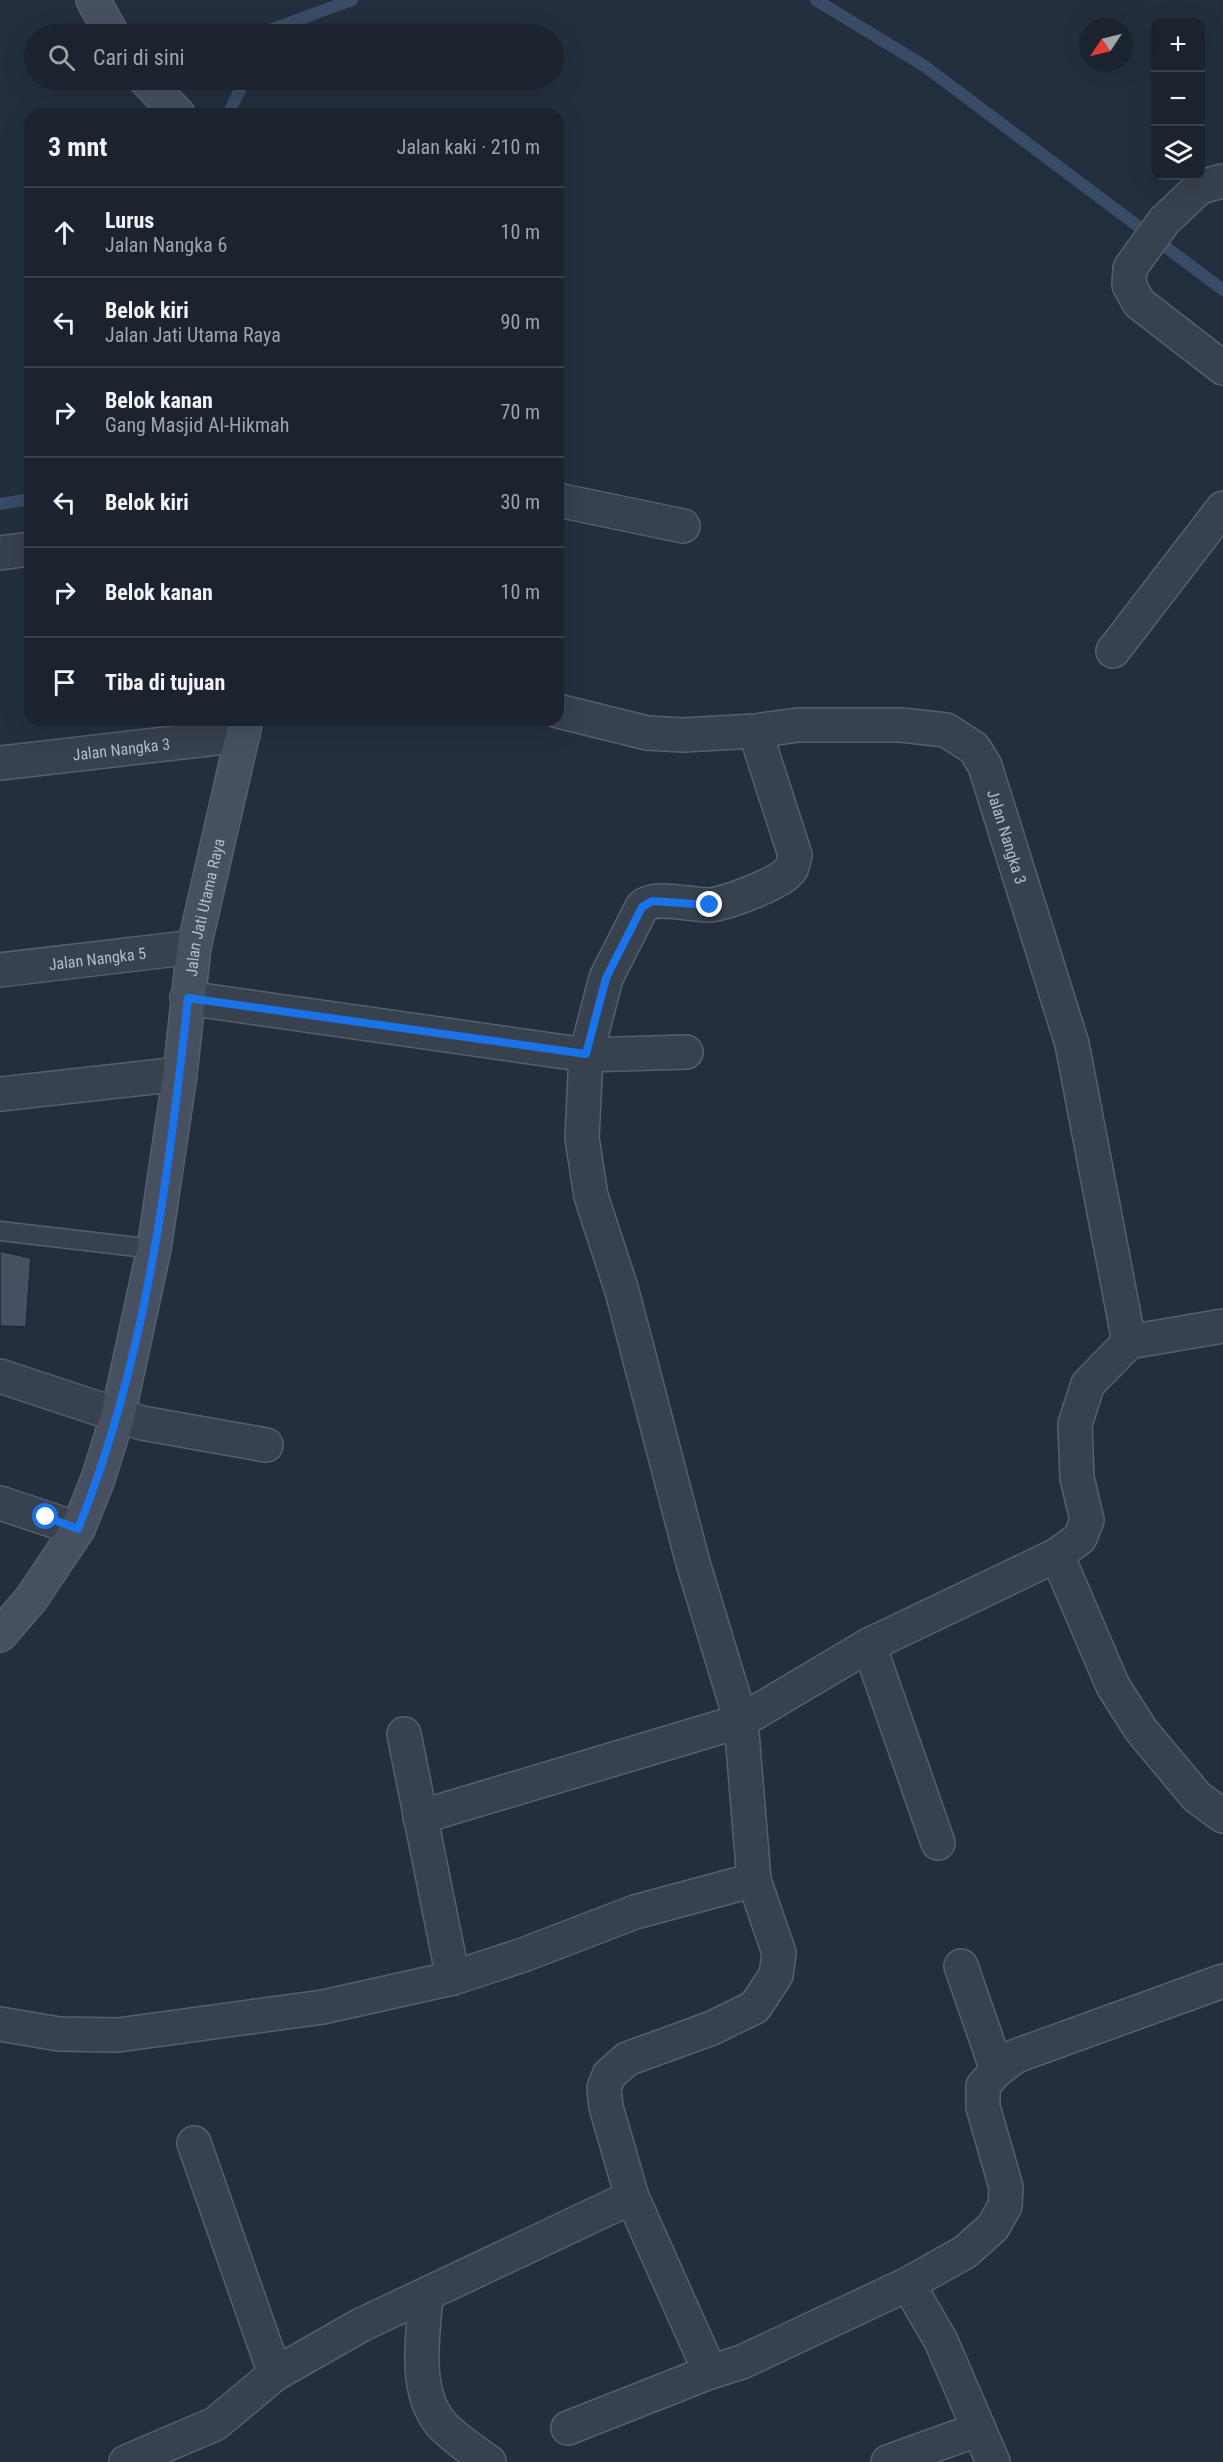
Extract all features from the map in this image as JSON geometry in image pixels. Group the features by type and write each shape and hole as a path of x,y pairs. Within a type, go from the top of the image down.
{"street":[{"path":"93,0 106,24"},
{"path":"155,90 172,108"},
{"path":"1223,181 1200,187 1165,220 1130,268 1129,285 1139,303 1223,368"},
{"path":"564,502 683,526"},
{"path":"1113,651 1223,508"},
{"path":"0,553 24,550"},
{"name":"Jalan Nangka 3","path":"564,712 647,733 683,735 755,731 798,724 901,725 946,730 974,748 985,766 1072,1044 1129,1342"},
{"name":"Jalan Nangka 3","path":"0,763 244,727"},
{"name":"Jalan Jati Utama Raya","path":"0,1635 31,1599 78,1529 98,1479 118,1415 154,1250 180,1074 194,947 244,727"},
{"path":"710,2372 632,2197 606,2107 604,2088 609,2075 627,2059 712,2028 755,2007 777,1975 779,1953 754,1880 741,1721 693,1563 622,1291 591,1196 582,1138 586,1054 606,978 646,903 710,905 731,901 792,869 795,855 755,731"},
{"name":"Jalan Nangka 5","path":"0,970 194,947"},
{"path":"188,998 586,1054 686,1052"},
{"path":"0,1094 180,1074"},
{"path":"420,1817 741,1721 869,1645 1057,1555 1080,1538 1087,1520 1077,1478 1075,1424 1088,1384 1129,1342 1223,1326"},
{"path":"0,1376 142,1423 266,1445"},
{"path":"0,1503 78,1529"},
{"path":"1057,1555 1113,1686 1136,1722 1197,1797 1223,1816"},
{"path":"869,1645 938,1843"},
{"path":"404,1734 453,1978"},
{"path":"0,2024 58,2034 118,2035 323,2007 453,1978 523,1955 635,1912 754,1880"},
{"path":"962,1966 997,2070"},
{"path":"568,2428 710,2372 742,2362 908,2284 965,2252 993,2227 1005,2206 1006,2187 983,2107 983,2086 997,2070 1016,2056 1223,1981"},
{"path":"194,2143 275,2374"},
{"path":"126,2462 215,2424 275,2374 362,2325 632,2197"},
{"path":"908,2284 941,2341 993,2462"},
{"path":"426,2296 422,2361 426,2393 439,2422 458,2440 489,2462"},
{"path":"888,2462 979,2429"}],"lane":[{"path":"0,1231 154,1250"}],"building":[{"path":"0,1251 31,1258 26,1327 0,1326"}],"waterway":[{"path":"286,24 352,0"},
{"path":"816,0 923,65 1223,290"},
{"path":"231,108 240,90"},
{"path":"0,504 24,500"}],"route":[{"path":"46,1517 78,1529 98,1479 118,1415 154,1250 180,1074 188,998 586,1054 606,978 642,907 652,901 710,905"}]}
